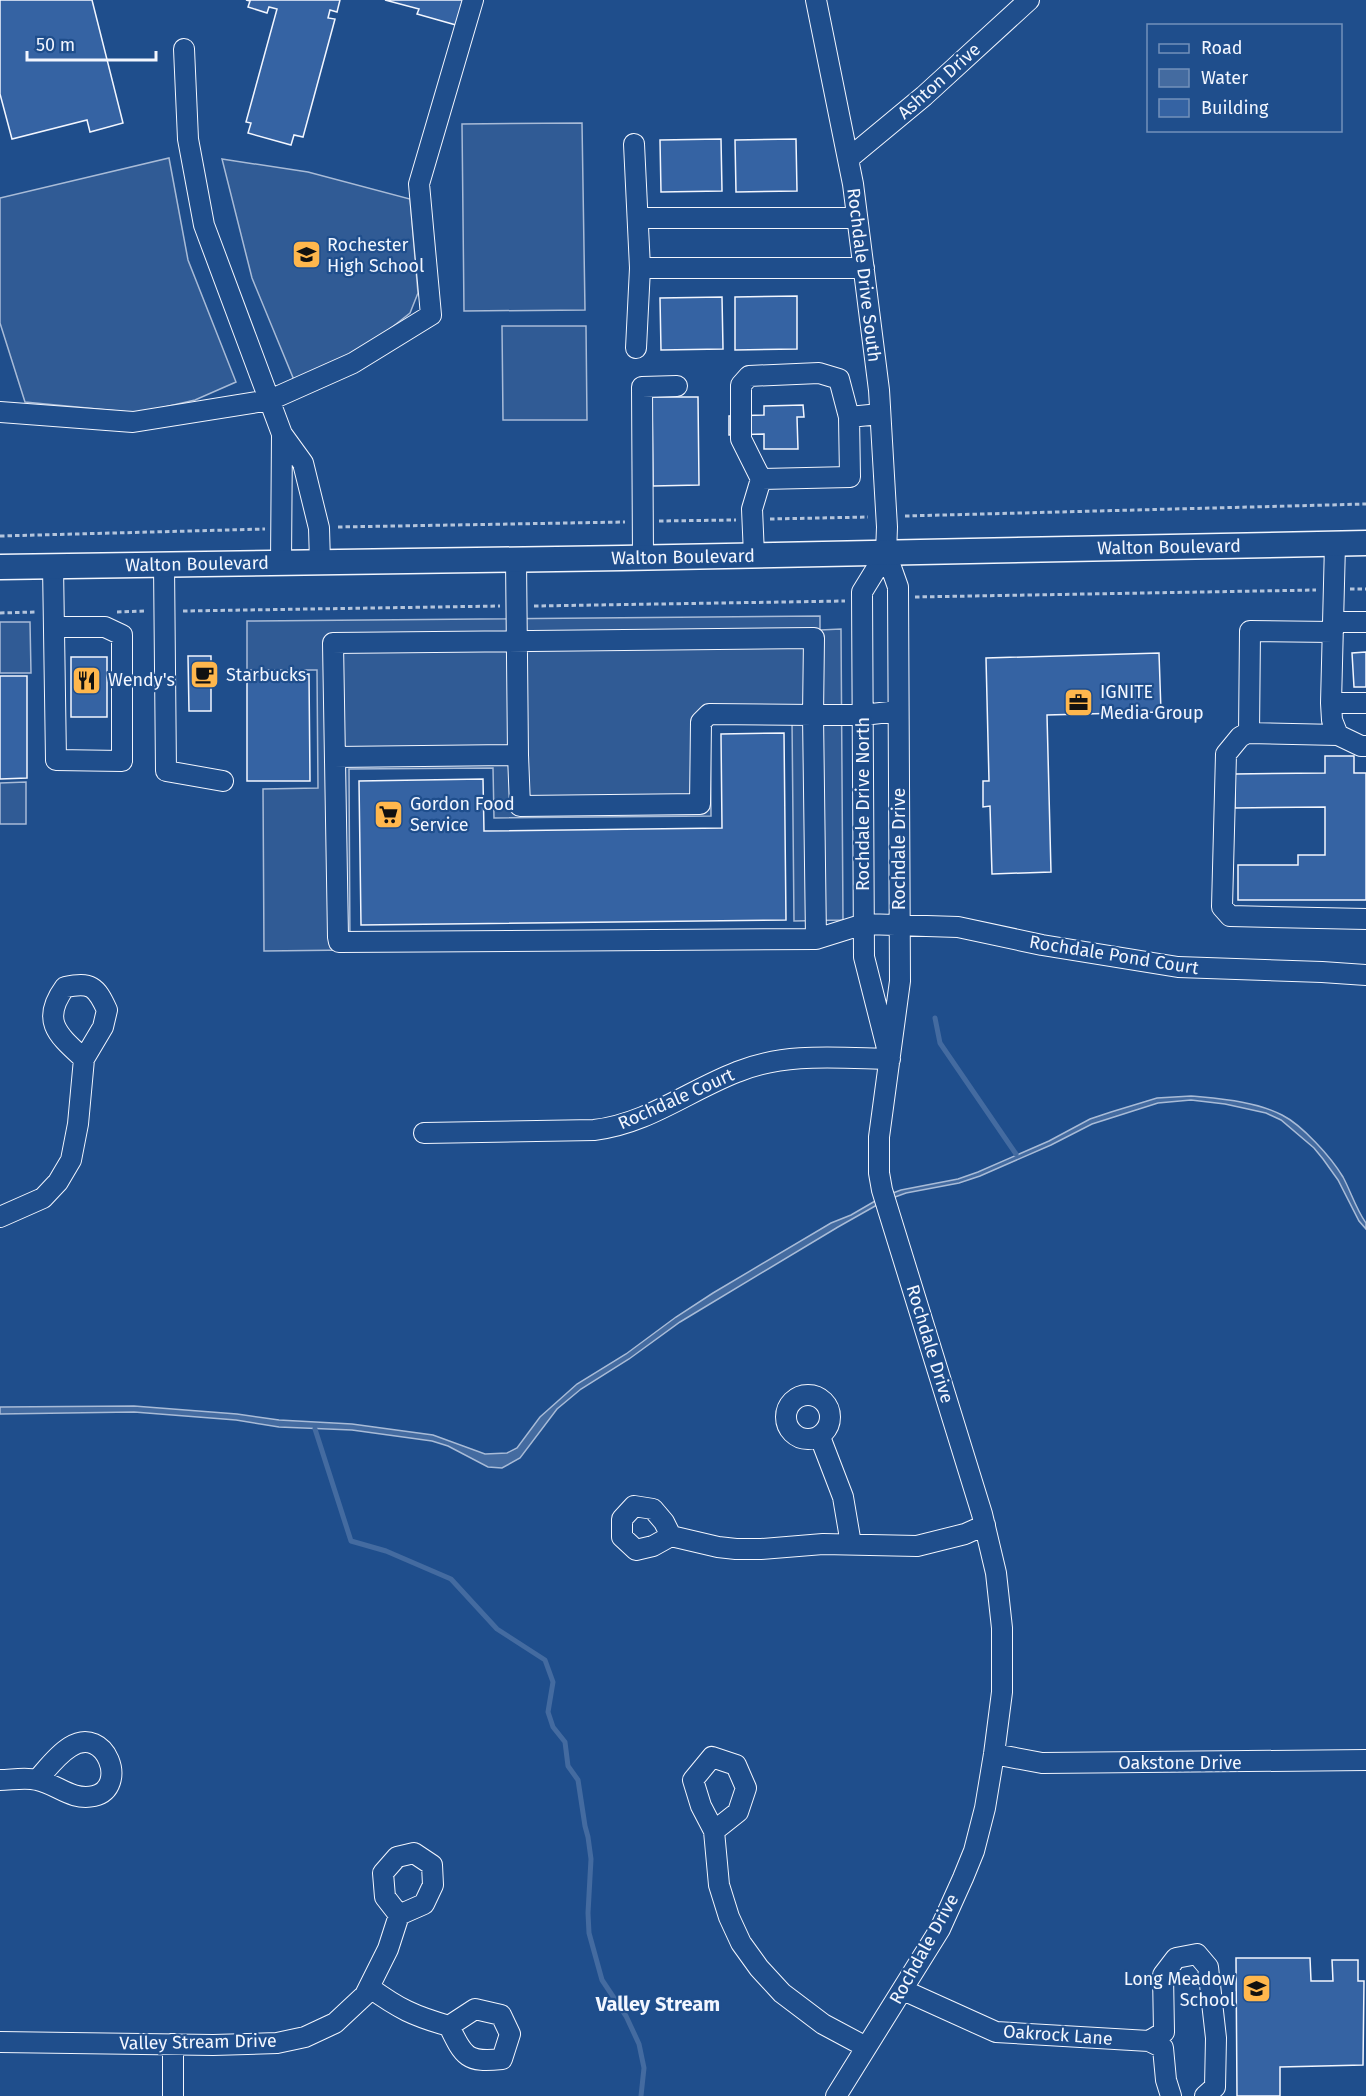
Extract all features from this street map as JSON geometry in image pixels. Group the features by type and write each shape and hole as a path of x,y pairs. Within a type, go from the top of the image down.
{"main road":[{"name":"Walton Boulevard","path":"0,567 1366,543"}],"street":[{"path":"0,412 133,423 270,400 353,363 431,315 419,184 473,0"},
{"name":"Rochdale Drive South","path":"816,0 848,159 864,268 880,414 887,517 886,553"},
{"name":"Ashton Drive","path":"848,159 924,96 1029,0"},
{"path":"184,49 188,139 204,225 282,434 303,463 319,528 320,562"},
{"path":"634,144 640,268 636,348"},
{"path":"638,218 857,218"},
{"path":"640,268 864,268"},
{"path":"754,555 752,509 760,479 741,439 741,386 749,376 819,373 839,379 849,417 850,477 760,479"},
{"path":"643,557 642,387 677,386"},
{"path":"849,417 880,414"},
{"path":"281,563 282,434"},
{"path":"1335,544 1331,702 1332,720 1338,735"},
{"name":"Rochdale Drive","path":"836,2096 940,1929 967,1869 985,1808 1002,1692 1002,1628 996,1573 985,1524 882,1190 879,1137 900,981 898,587 886,553"},
{"name":"Rochdale Drive North","path":"886,553 862,592 864,957 890,1059"},
{"path":"516,559 520,806 700,804 700,722 709,714 863,715 898,711"},
{"path":"164,565 166,771 223,781"},
{"path":"53,566 56,760 122,761 122,635 105,627 55,620"},
{"path":"1249,733 1250,632 1333,627 1366,622"},
{"path":"518,755 335,757 333,643 516,639 814,638 816,939"},
{"path":"1331,702 1366,703"},
{"path":"1366,746 1361,746 1338,735 1249,733 1240,736 1226,754 1222,907 1230,916 1366,919"},
{"name":"Rochdale Pond Court","path":"335,757 339,942 816,939 864,924 899,925 958,927 1042,945 1178,968 1366,975"},
{"path":"0,1217 43,1198 58,1182 71,1160 78,1124 84,1059"},
{"name":"Rochdale Court","path":"424,1133 615,1128 639,1120 737,1072 776,1060 890,1059"},
{"path":"820,1437 843,1497 851,1544"},
{"path":"671,1536 736,1549 851,1544 917,1546 965,1534 985,1524"},
{"name":"Oakstone Drive","path":"994,1754 1042,1763 1366,1760"},
{"path":"0,1780 37,1780"},
{"path":"714,1831 719,1885 729,1917 741,1943 759,1968 782,1993 823,2024 866,2047"},
{"name":"Valley Stream Drive","path":"0,2042 213,2046 278,2043 305,2037 335,2023 365,1995 388,1949 399,1915"},
{"path":"1149,2041 1164,2032 1163,1975 1176,1958 1197,1954 1208,1967 1216,2038 1215,2087 1205,2096"},
{"path":"369,1987 406,2011 449,2026"},
{"name":"Oakrock Lane","path":"903,1990 996,2032 1149,2041"},
{"path":"1149,2041 1163,2048 1166,2080 1171,2096"},
{"path":"173,2044 173,2096"}],"path":[{"path":"319,528 887,517 1366,504"},
{"path":"0,536 280,528"},
{"path":"898,598 1366,589"},
{"path":"113,612 862,601"},
{"path":"0,612 55,620"}],"shaded area":[{"path":"582,123 585,310 464,311 462,124"},
{"path":"169,158 188,260 236,382 195,400 139,413 25,402 0,323 0,198"},
{"path":"222,159 308,172 410,199 418,293 410,313 381,336 341,361 294,380 252,278"},
{"path":"502,326 586,326 587,420 503,420"},
{"path":"820,616 820,630 841,629 843,920 794,921 792,720 710,720 711,816 494,818 493,768 349,769 350,950 264,951 263,789 318,788 317,670 247,670 247,621"},
{"path":"0,622 30,622 31,673 0,673"},
{"path":"26,782 26,824 0,824 0,783"}],"water":[{"path":"1191,1096 1238,1101 1272,1110 1298,1126 1324,1151 1338,1169 1366,1223 1366,1229 1323,1159 1314,1148 1281,1120 1266,1113 1225,1104 1191,1100 1158,1103 1092,1124 980,1176 959,1183 906,1193 884,1201 680,1322 629,1359 581,1389 557,1409 520,1458 502,1468 488,1467 448,1446 432,1441 352,1430 279,1427 236,1420 134,1412 0,1414 0,1407 134,1406 237,1414 279,1420 352,1424 433,1435 485,1454 507,1453 517,1448 540,1417 577,1384 626,1354 713,1293 831,1223 901,1190 958,1179 978,1172 1049,1141 1090,1119 1157,1098"}],"building":[{"path":"0,0 92,0 123,123 90,132 87,120 12,139 0,94"},
{"path":"246,0 340,0 337,12 330,10 328,18 335,19 303,137 294,135 291,145 248,133 251,123 246,122 277,9 269,7 267,13 248,7 250,1"},
{"path":"385,0 463,0 456,25 417,14 419,9"},
{"path":"721,139 722,191 661,192 660,140"},
{"path":"796,139 797,191 736,192 735,140"},
{"path":"797,296 797,349 735,350 735,297"},
{"path":"722,297 723,349 661,350 660,298"},
{"path":"652,397 698,397 699,485 653,486"},
{"path":"803,405 804,417 797,417 798,449 764,449 764,434 729,435 729,416 764,415 764,406"},
{"path":"1366,652 1366,687 1354,687 1352,653"},
{"path":"1159,653 1161,712 1047,715 1051,872 992,874 990,806 983,807 983,781 989,781 986,658"},
{"path":"188,656 211,656 211,711 189,711"},
{"path":"71,657 107,657 107,717 71,717"},
{"path":"309,674 310,781 247,781 247,675"},
{"path":"0,676 27,676 27,778 0,779"},
{"path":"784,733 786,920 361,925 359,781 483,779 484,831 722,828 721,734"},
{"path":"1325,756 1354,756 1354,773 1366,773 1366,900 1238,900 1238,865 1298,865 1298,855 1325,855 1325,807 1235,808 1235,774 1325,773"},
{"path":"1236,1958 1310,1958 1311,1981 1333,1981 1332,1960 1358,1960 1358,1981 1364,1981 1363,2065 1280,2067 1280,2096 1237,2096"}],"waterway":[{"path":"935,1018 940,1043 1016,1154"},
{"path":"315,1429 351,1541 386,1551 451,1579 497,1629 545,1660 553,1682 548,1712 553,1727 565,1742 568,1766 578,1780 588,1837 591,1859 589,1933 602,1980 626,2016 639,2044 644,2068 641,2096"}],"place":[{"name":"Rochester High School","path":"306,255"},
{"name":"Starbucks","path":"205,675"},
{"name":"Wendy's","path":"87,680"},
{"name":"IGNITE Media Group","path":"1079,702"},
{"name":"Gordon Food Service","path":"389,814"},
{"name":"Long Meadow School","path":"1256,1989"}],"district":[{"name":"Valley Stream","path":"658,2004"}]}
